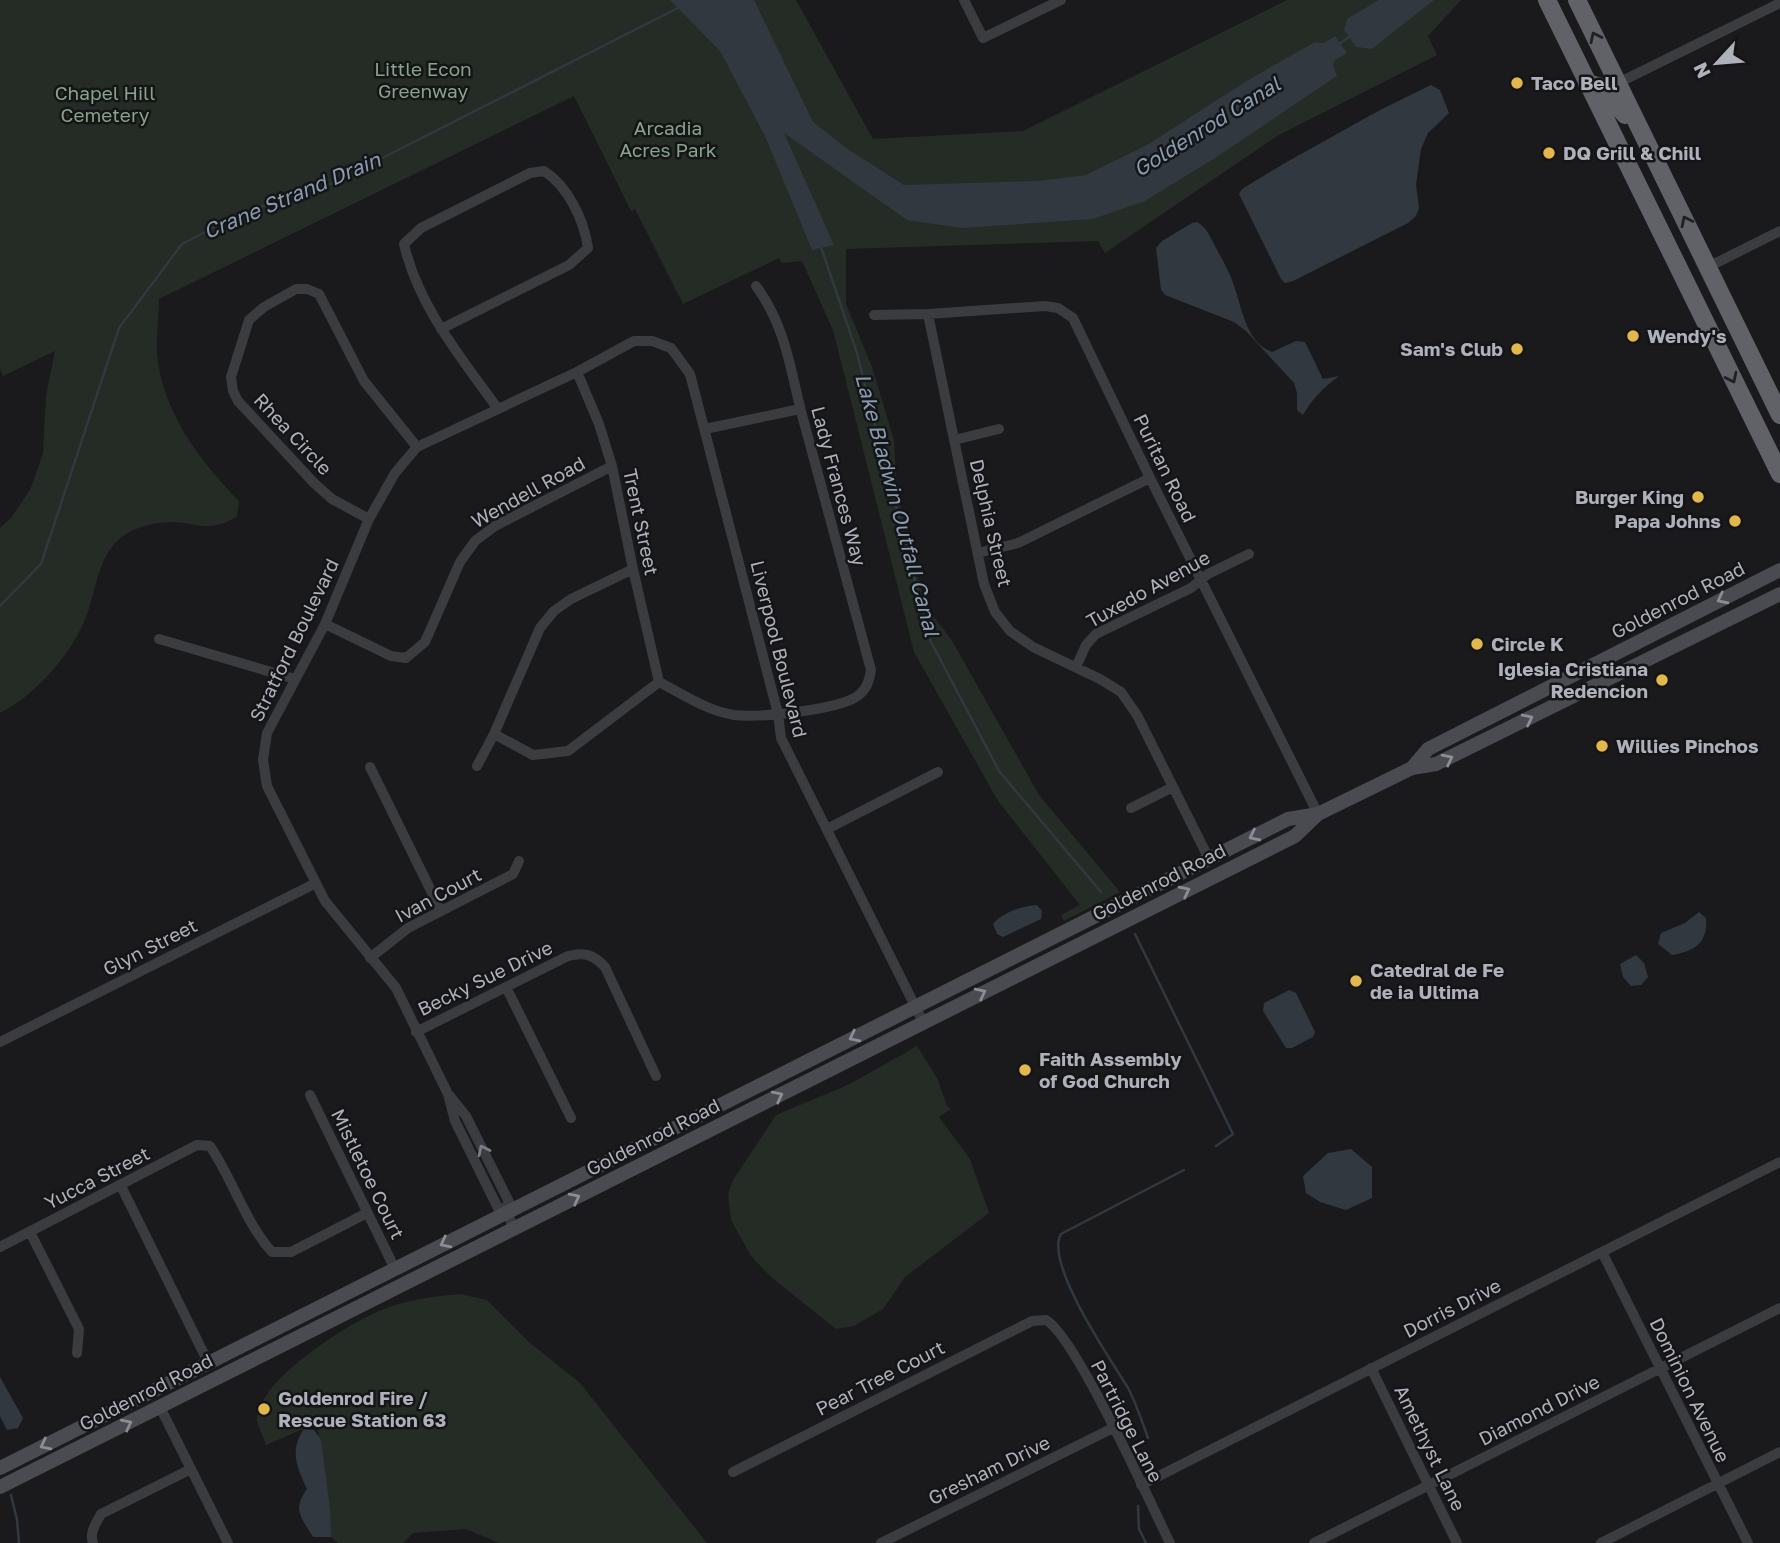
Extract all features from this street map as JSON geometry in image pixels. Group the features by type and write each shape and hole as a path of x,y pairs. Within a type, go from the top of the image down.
{"highway":[{"path":"1547,0 1780,474"},
{"path":"1577,0 1746,344 1774,390 1780,415"},
{"path":"1587,83 1601,87 1647,142"},
{"path":"1647,203 1683,250 1692,259 1708,267"},
{"path":"1681,273 1707,293 1746,344"}],"main road":[{"name":"Goldenrod Road","path":"1412,768 1428,749 1780,570"},
{"name":"Goldenrod Road","path":"0,1468 505,1211 1288,820 1318,814 1412,768 1436,764 1780,594"},
{"name":"Goldenrod Road","path":"0,1487 1295,835 1318,814"},
{"path":"1068,950 1072,938 1098,915"},
{"path":"316,1329 327,1313 384,1284 395,1269"},
{"path":"160,1407 170,1392 228,1363 243,1345"}],"street":[{"path":"964,0 984,38 1061,0"},
{"path":"1618,83 1777,6"},
{"path":"441,329 569,265 588,248 586,232 574,207 554,177 544,171 530,173 421,228 404,244 409,265 441,329 498,409"},
{"path":"1708,267 1780,232"},
{"name":"Lady Frances Way","path":"756,286 765,298 788,350 800,409 871,670 868,686 858,696 838,705 778,714"},
{"name":"Rhea Circle","path":"369,519 332,499 314,483 238,401 231,377 248,320 264,307 296,289 307,289 319,295 364,381 417,447"},
{"name":"Puritan Road","path":"874,315 1045,306 1058,308 1073,318 1200,580 1318,814"},
{"name":"Delphia Street","path":"928,314 978,554 995,612 1010,631 1033,647 1121,692 1138,715 1209,859"},
{"name":"Stratford Boulevard","path":"514,1228 505,1211 498,1208 455,1121 448,1094 396,988 333,911 316,883 267,786 262,760 267,733 325,624 369,519 395,473 417,447 578,372 634,341 652,341 671,348"},
{"name":"Liverpool Boulevard","path":"671,348 690,374 778,714 781,738 923,1023"},
{"name":"Trent Street","path":"578,372 612,466 659,682"},
{"path":"705,429 800,409"},
{"path":"954,440 999,429"},
{"name":"Wendell Road","path":"325,624 391,656 405,658 425,642 460,562 475,541 495,526 612,466"},
{"path":"978,554 1018,543 1150,478"},
{"name":"Tuxedo Avenue","path":"1076,667 1096,634 1191,588 1208,574 1250,554"},
{"path":"477,766 494,734 540,628 554,611 570,599 633,569"},
{"path":"159,639 295,679"},
{"path":"1566,678 1575,695"},
{"path":"494,734 533,755 568,751 659,682 715,710 734,715 778,714"},
{"path":"370,767 441,911"},
{"path":"827,829 938,772"},
{"path":"1131,808 1173,787"},
{"name":"Ivan Court","path":"370,958 408,928 513,874 519,861"},
{"name":"Glyn Street","path":"0,1042 316,883"},
{"name":"Becky Sue Drive","path":"416,1032 568,956 582,953 597,958 605,967 656,1076"},
{"path":"506,987 571,1118"},
{"name":"Mistletoe Court","path":"310,1095 395,1269"},
{"name":"Yucca Street","path":"0,1247 197,1145 210,1146 224,1167 261,1239 272,1252 292,1252 367,1213"},
{"name":"Dorris Drive","path":"1141,1485 1780,1162"},
{"path":"121,1186 208,1362"},
{"path":"30,1232 79,1329 77,1353"},
{"name":"Dominion Avenue","path":"1602,1252 1748,1543"},
{"name":"Diamond Drive","path":"1314,1543 1780,1308"},
{"name":"Partridge Lane","path":"1046,1320 1059,1332 1113,1428 1170,1543"},
{"name":"Pear Tree Court","path":"733,1472 1032,1321 1046,1320"},
{"name":"Amethyst Lane","path":"1371,1368 1457,1543"},
{"path":"160,1407 228,1543"},
{"name":"Gresham Drive","path":"881,1543 1113,1428"},
{"path":"1601,1543 1780,1452"},
{"path":"93,1543 91,1538 94,1525 101,1514 191,1469"}],"green space":[{"path":"0,0 796,0 873,139 1023,131 1287,0 1461,0 1428,36 1437,55 1277,136 1105,253 1098,241 846,249 846,304 872,367 894,440 897,493 925,606 951,639 1039,795 1120,892 1064,921 1061,915 1080,905 998,801 914,652 833,330 802,261 782,263 779,258 683,304 635,209 631,211 574,96 159,299 157,353 166,395 197,452 239,501 237,517 212,526 174,522 154,524 123,536 107,555 88,613 59,663 37,687 0,713 0,528 11,518 31,488 43,453 46,396 55,351 3,376 0,369"},
{"path":"917,1046 937,1078 947,1106 951,1109 939,1117 970,1159 989,1213 905,1277 883,1309 854,1326 836,1329 771,1277 751,1256 731,1220 728,1194 733,1180 776,1115 850,1084"},
{"path":"460,1294 487,1300 529,1342 580,1383 707,1543 499,1543 466,1529 413,1533 403,1543 338,1543 331,1537 317,1423 266,1445 257,1420 261,1404 273,1386 290,1369 356,1323 392,1306 425,1298"}],"water":[{"path":"670,0 754,0 813,122 846,148 904,185 1038,181 1086,175 1147,145 1248,80 1315,42 1324,43 1335,36 1347,53 1335,60 1333,65 1337,76 1215,158 1145,201 1093,219 962,228 907,220 784,133 834,245 812,250 765,136 720,51"},
{"path":"1379,0 1434,0 1372,49 1356,47 1344,30 1347,19"},
{"path":"1431,85 1440,90 1449,113 1428,133 1421,149 1416,185 1419,208 1416,216 1408,223 1285,283 1239,194 1242,189 1380,110"},
{"path":"1197,222 1208,234 1225,265 1250,332 1256,340 1272,352 1296,341 1305,342 1323,379 1339,376 1319,394 1303,415 1297,410 1294,383 1246,331 1234,322 1165,295 1161,290 1156,248 1162,241"},
{"path":"1037,905 1042,911 1041,919 1003,937 997,934 993,924 1002,916 1019,908"},
{"path":"1699,912 1706,918 1706,927 1698,945 1672,955 1658,944 1661,933 1685,923"},
{"path":"1636,955 1644,963 1648,977 1641,985 1631,986 1623,977 1620,964"},
{"path":"1289,990 1296,993 1315,1032 1313,1037 1292,1048 1286,1048 1263,1011 1264,1003"},
{"path":"1351,1149 1372,1167 1372,1198 1346,1210 1320,1202 1306,1193 1303,1176 1328,1153"},
{"path":"0,1377 23,1418 18,1428 7,1430 0,1416"},
{"path":"304,1429 314,1430 321,1440 331,1537 313,1537 300,1513 302,1496 307,1489 296,1452"}],"waterway":[{"name":"Crane Strand Drain","path":"0,606 41,564 119,328 182,244 239,214 333,183 678,8"},
{"name":"Goldenrod Canal","path":"1339,44 1351,36"},
{"name":"Lake Bladwin Outfall Canal","path":"821,247 856,350 930,640 999,771 1101,892"},
{"name":"Lake Bladwin Outfall Canal","path":"1135,934 1233,1134 1216,1146"},
{"name":"Lake Bladwin Outfall Canal","path":"1148,1438 1128,1388 1070,1288 1058,1248 1061,1234 1184,1170"},
{"path":"11,1495 19,1543"},
{"name":"Lake Bladwin Outfall Canal","path":"1138,1506 1139,1529 1146,1543"}],"place":[{"name":"Taco Bell","path":"1517,83"},
{"name":"DQ Grill & Chill","path":"1549,153"},
{"name":"Wendy's","path":"1633,336"},
{"name":"Sam's Club","path":"1517,349"},
{"name":"Burger King","path":"1698,497"},
{"name":"Papa Johns","path":"1735,521"},
{"name":"Circle K","path":"1477,644"},
{"name":"Iglesia Cristiana Redencion","path":"1662,680"},
{"name":"Willies Pinchos","path":"1602,746"},
{"name":"Catedral de Fe de ia Ultima","path":"1356,981"},
{"name":"Faith Assembly of God Church","path":"1025,1070"},
{"name":"Goldenrod Fire / Rescue Station 63","path":"264,1409"}],"park label":[{"name":"Little Econ Greenway","path":"423,80"},
{"name":"Chapel Hill Cemetery","path":"105,104"},
{"name":"Arcadia Acres Park","path":"668,139"}]}
